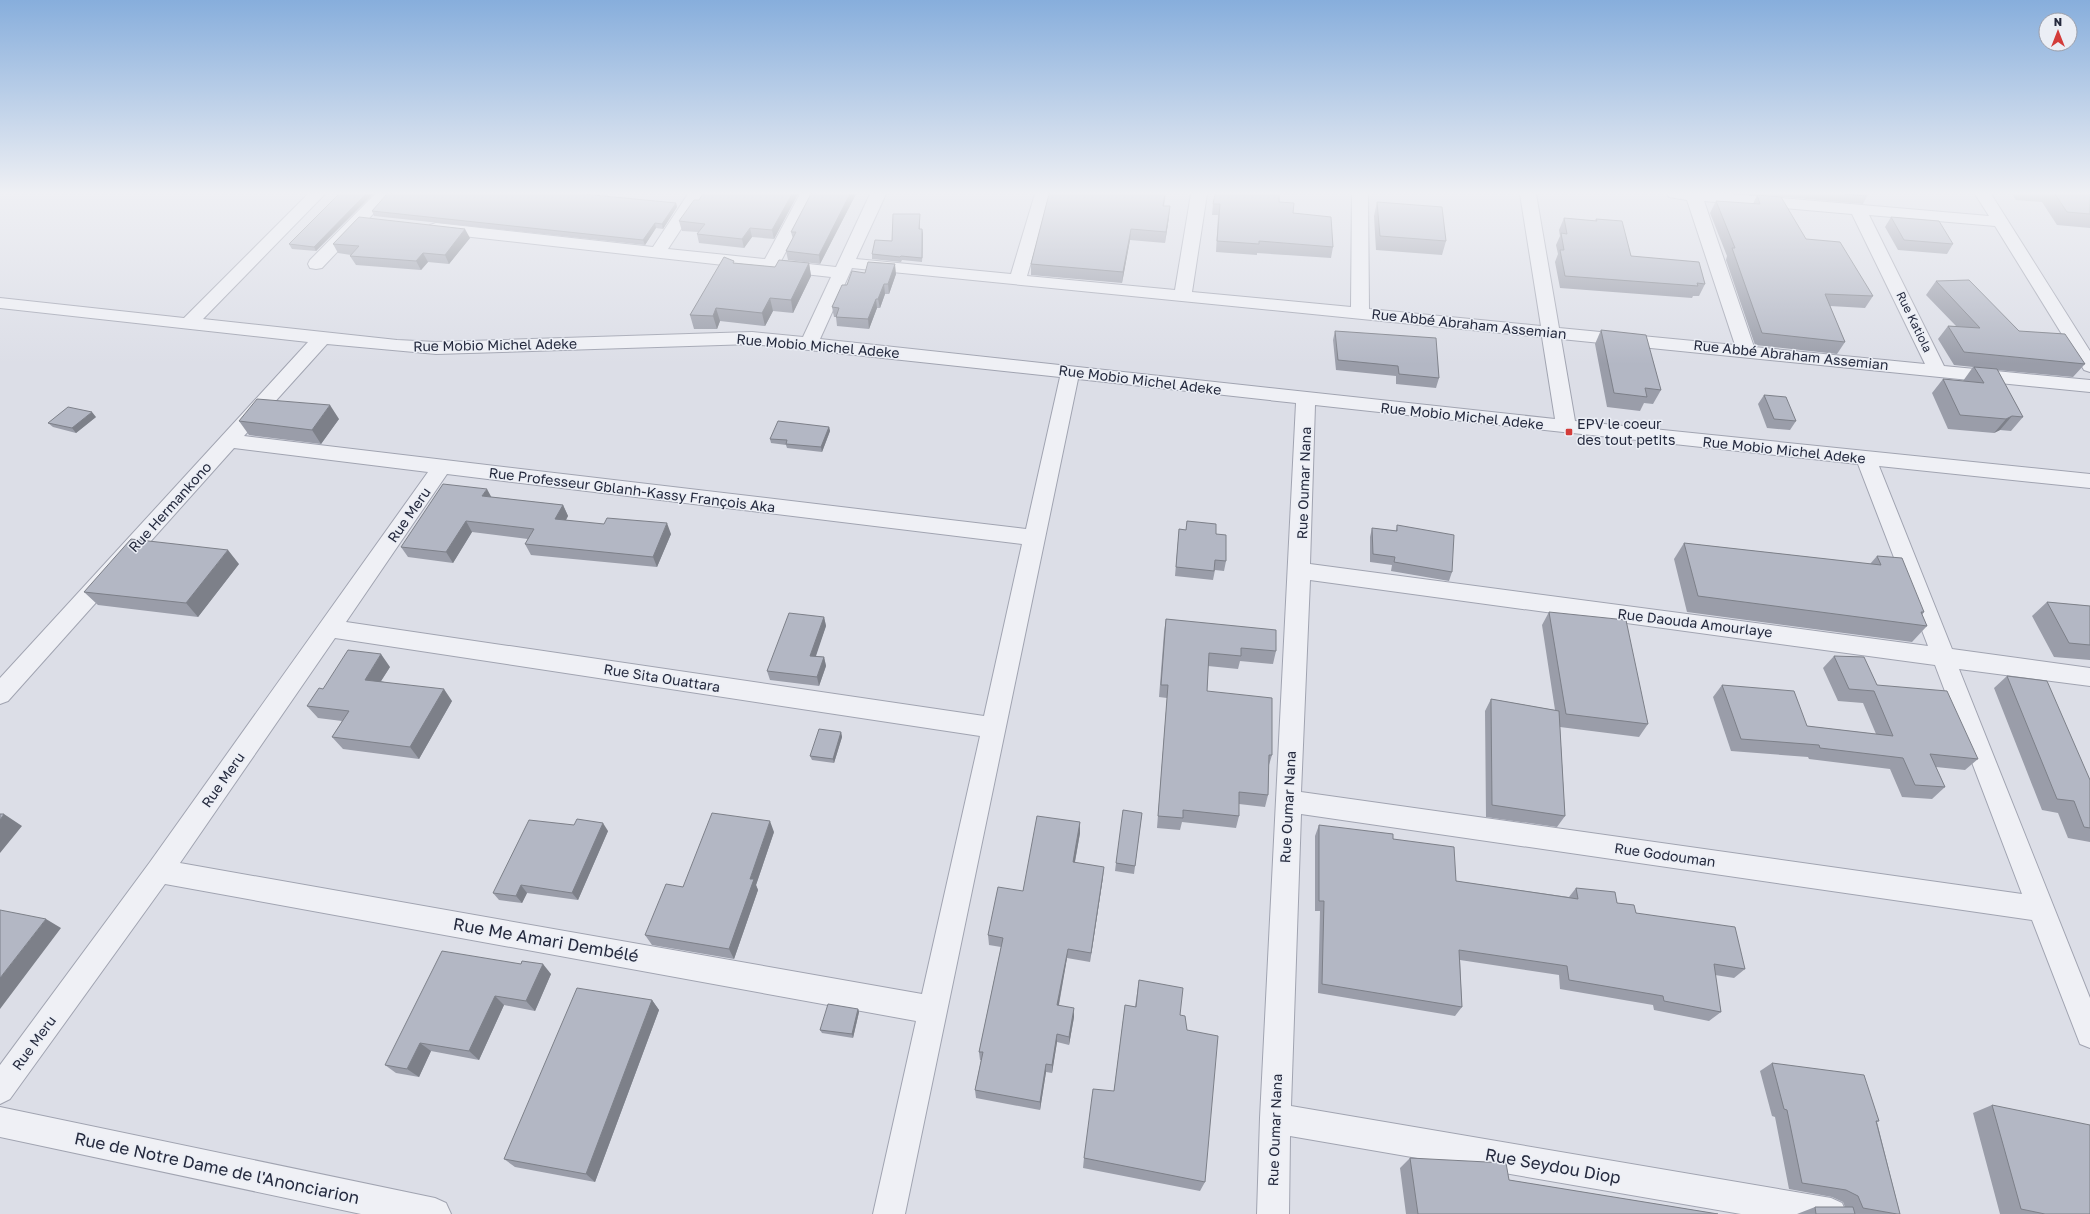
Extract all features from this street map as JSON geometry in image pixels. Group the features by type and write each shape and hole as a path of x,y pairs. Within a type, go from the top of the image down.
{"street":[{"path":"189,323 261,251"},
{"path":"316,264 332,251"},
{"name":"Rue Abbé Abraham Assemian","path":"646,251 771,264 1018,279 1746,350 2090,386"},
{"path":"771,264 778,251"},
{"path":"809,343 853,251"},
{"path":"1018,279 1026,251"},
{"path":"1183,295 1190,251"},
{"path":"1360,251 1360,313"},
{"path":"1537,251 1566,427"},
{"path":"1712,251 1746,350"},
{"name":"Rue Katiola","path":"1878,251 1937,370"},
{"path":"2019,251 2090,366"},
{"name":"Rue Mobio Michel Adeke","path":"0,303 322,338 436,348 731,338 809,343 1070,371 1306,399 2090,481"},
{"name":"Rue Hermankono","path":"0,694 322,338"},
{"path":"889,1214 1070,371"},
{"name":"Rue Oumar Nana","path":"1272,1214 1288,801 1300,571 1306,399"},
{"name":"Rue Professeur Gblanh-Kassy François Aka","path":"230,441 441,468 1035,538"},
{"path":"1866,458 1941,656 2090,1034"},
{"name":"Rue Meru","path":"0,1089 160,870 441,468"},
{"name":"Rue Daouda Amourlaye","path":"1300,571 2090,677"},
{"name":"Rue Sita Ouattara","path":"330,628 994,728"},
{"name":"Rue Godouman","path":"1288,801 2041,909"},
{"name":"Rue Me Amari Dembélé","path":"160,870 933,1010"},
{"name":"Rue Seydou Diop","path":"1275,1118 1831,1214"},
{"name":"Rue de Notre Dame de l'Anonciarion","path":"0,1122 435,1214"}],"building":[{"path":"355,251 448,251 445,255 423,253 416,261 350,256"},
{"path":"786,251 821,251 819,255"},
{"path":"873,251 922,251 922,258 900,257 872,254"},
{"path":"1034,251 1127,251 1123,272 1031,264"},
{"path":"1560,251 1630,251 1631,256 1699,262 1705,284 1697,283 1698,286 1565,276"},
{"path":"1733,251 1845,251 1873,296 1825,294 1845,342 1762,333"},
{"path":"724,257 734,261 733,263 775,267 779,260 809,263 791,300 770,298 762,313 716,308 713,316 690,315"},
{"path":"868,262 895,264 888,284 884,284 868,319 836,317 839,308 832,307 842,285 847,285 852,271 865,273"},
{"path":"1969,280 2019,331 2065,334 2085,364 1964,352 1948,326 1980,328 1936,281"},
{"path":"1601,330 1646,335 1661,390 1645,388 1647,397 1614,393"},
{"path":"1335,331 1436,338 1439,378 1399,374 1398,366 1338,360"},
{"path":"1974,367 1997,369 2023,417 2012,416 2006,419 1960,415 1943,379 1984,383"},
{"path":"1764,395 1786,397 1796,421 1774,419"},
{"path":"257,399 330,405 312,430 239,421"},
{"path":"68,407 92,412 72,428 48,423"},
{"path":"778,421 829,427 821,447 786,444 787,440 770,439"},
{"path":"443,484 487,489 482,496 563,505 555,519 604,524 607,518 667,523 653,557 525,544 534,529 466,521 446,552 401,547"},
{"path":"1187,521 1216,524 1216,534 1226,535 1226,561 1215,560 1214,571 1176,567 1179,529 1186,530"},
{"path":"1397,525 1454,535 1452,572 1394,562 1395,557 1373,554 1372,528 1397,531"},
{"path":"131,539 228,550 186,603 84,592"},
{"path":"1684,543 1881,565 1877,556 1902,558 1924,612 1921,612 1927,626 1698,596"},
{"path":"2047,602 2090,606 2090,645 2069,643"},
{"path":"1549,612 1626,620 1648,724 1566,714"},
{"path":"789,613 824,617 810,656 824,657 817,677 767,671"},
{"path":"1166,619 1276,630 1276,651 1241,648 1241,656 1209,653 1207,691 1272,698 1272,755 1269,755 1268,795 1239,792 1239,816 1183,810 1183,818 1158,816 1168,685 1161,685"},
{"path":"348,650 381,654 365,680 444,689 410,747 332,737 349,711 307,706 319,688 323,689"},
{"path":"1834,656 1864,657 1877,685 1947,691 1978,759 1930,754 1945,787 1915,785 1903,758 1820,748 1819,745 1741,739 1722,685 1794,691 1807,726 1893,736 1874,691 1849,689"},
{"path":"2007,676 2047,681 2090,780 2090,828 2084,827 2074,801 2057,799"},
{"path":"1491,699 1559,711 1565,816 1492,805"},
{"path":"819,729 841,732 833,759 810,756"},
{"path":"1123,810 1142,813 1135,866 1116,863"},
{"path":"712,813 770,821 750,879 754,879 729,949 645,935 666,884 683,887"},
{"path":"0,814 4,814 0,820"},
{"path":"1037,816 1080,822 1073,862 1104,867 1091,953 1068,949 1057,1005 1074,1008 1069,1037 1057,1034 1052,1065 1046,1064 1040,1102 975,1090 983,1052 979,1052 1003,938 988,935 998,887 1023,891"},
{"path":"577,819 603,823 572,893 521,885 516,896 493,893 529,820 574,825"},
{"path":"1319,825 1393,834 1393,839 1454,847 1456,881 1578,899 1576,888 1615,892 1617,903 1634,905 1636,913 1735,927 1745,969 1714,964 1721,1012 1664,1001 1663,996 1569,980 1567,966 1459,950 1462,1007 1322,984 1324,901 1319,901"},
{"path":"0,910 46,919 0,978"},
{"path":"442,951 521,964 522,961 543,964 526,1001 495,996 469,1051 420,1043 407,1069 385,1065"},
{"path":"1139,980 1183,988 1180,1015 1185,1016 1187,1030 1218,1036 1205,1182 1084,1158 1093,1089 1114,1091 1125,1005 1136,1007"},
{"path":"577,988 652,1000 586,1174 504,1159"},
{"path":"828,1004 858,1009 852,1034 820,1030"},
{"path":"1772,1063 1864,1075 1879,1121 1876,1121 1900,1214 1863,1208 1858,1196 1846,1190 1802,1183 1787,1110 1784,1109"},
{"path":"1992,1105 2090,1125 2090,1214 2045,1214 2021,1209"},
{"path":"1410,1158 1506,1163 1509,1180 1718,1214 1418,1214"},
{"path":"1815,1207 1853,1207 1855,1214 1816,1214"}],"place":[{"name":"EPV le coeur des tout petits","path":"1569,432"}]}
